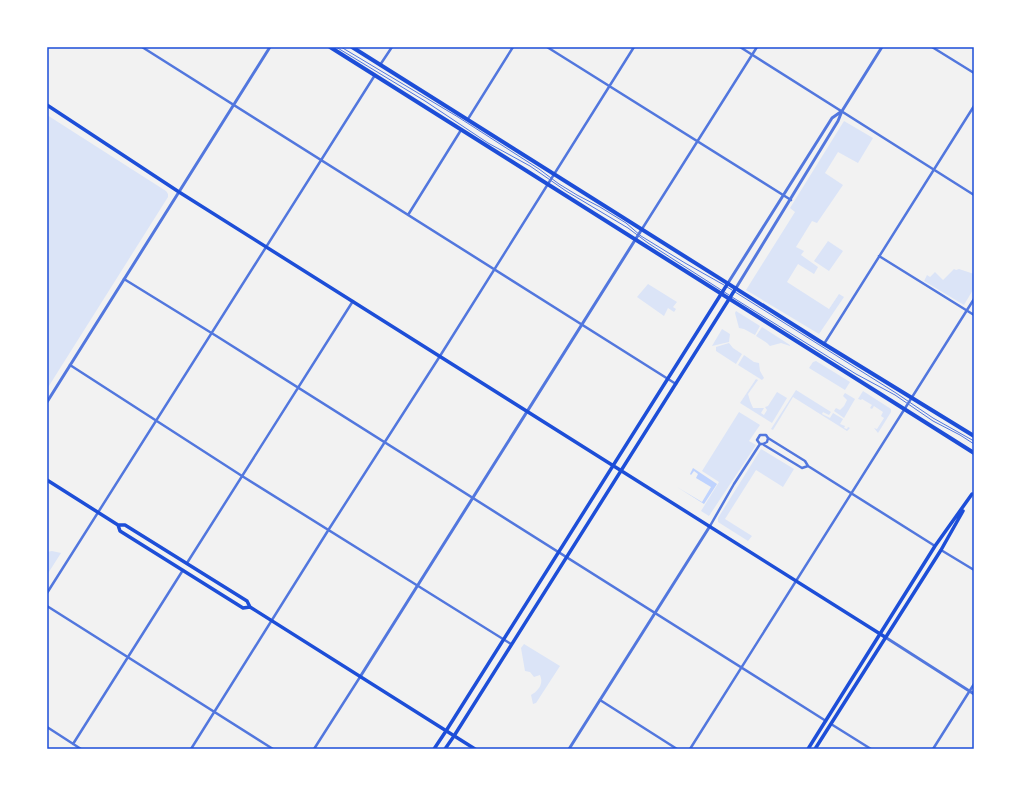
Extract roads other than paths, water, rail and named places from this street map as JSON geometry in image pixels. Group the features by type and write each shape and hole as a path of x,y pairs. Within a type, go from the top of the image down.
{"highway":[{"path":"330,47 548,185 637,236 726,295 974,453"},
{"path":"352,47 732,287 974,436"}],"main road":[{"path":"47,105 179,192 267,246 885,637"},
{"path":"434,749 668,379 732,287"},
{"path":"445,749 676,384 732,287"},
{"path":"47,480 118,525 125,525 187,563 247,601 250,607 271,621 475,749"},
{"path":"808,749 935,546 973,492"},
{"path":"815,749 941,550 973,492"},
{"path":"118,525 120,531 243,608 250,607"}],"street":[{"path":"142,47 676,384"},
{"path":"47,402 270,47"},
{"path":"380,65 392,47"},
{"path":"468,119 513,47"},
{"path":"547,47 696,142 791,200"},
{"path":"190,749 440,356 634,47"},
{"path":"740,47 974,194"},
{"path":"314,749 757,47"},
{"path":"732,287 791,200 838,121 842,111 882,47"},
{"path":"932,47 974,73"},
{"path":"47,593 375,75"},
{"path":"824,344 974,106"},
{"path":"732,287 784,195 832,118 842,111"},
{"path":"408,215 461,130"},
{"path":"879,256 974,315"},
{"path":"124,279 826,721"},
{"path":"690,749 974,299"},
{"path":"187,563 353,301"},
{"path":"70,365 242,476 512,644"},
{"path":"760,444 757,440 760,435 764,434 805,461 808,466 935,546"},
{"path":"763,444 767,442 768,438"},
{"path":"760,444 763,444 802,468 808,466"},
{"path":"569,749 760,444"},
{"path":"941,550 974,570"},
{"path":"73,744 183,570"},
{"path":"47,606 274,749"},
{"path":"885,637 974,694"},
{"path":"933,749 974,684"},
{"path":"600,700 677,749"},
{"path":"831,724 871,749"},
{"path":"47,728 81,749"}],"lane":[{"path":"336,47 425,101 488,143 524,162 551,179"},
{"path":"341,47 458,117 539,169 571,195 601,211 631,230 637,236 732,287 933,421 974,444"},
{"path":"726,295 856,374 974,441"}],"water":[{"path":"693,468 717,484 704,504 677,487 702,502 711,487 696,478 698,474 694,471 691,475 690,474"}]}
